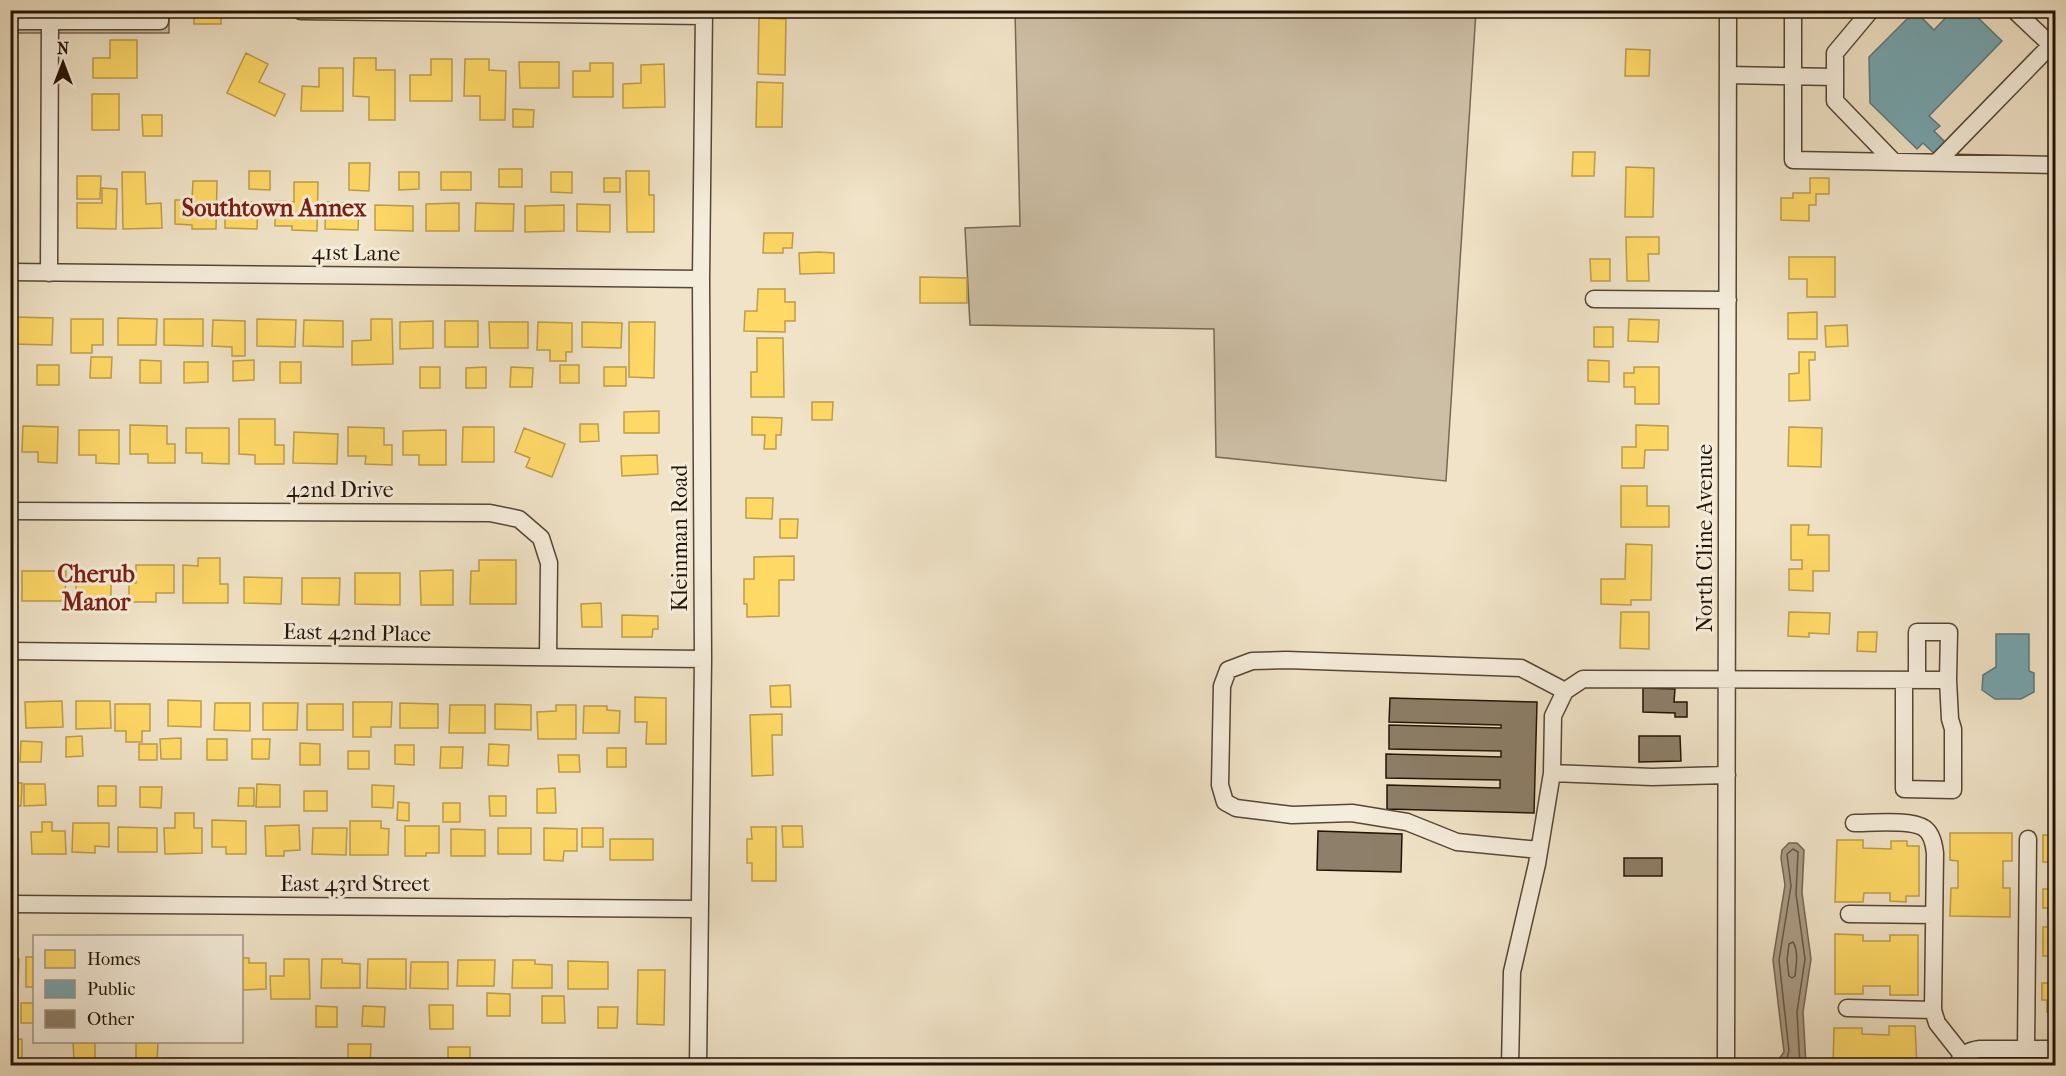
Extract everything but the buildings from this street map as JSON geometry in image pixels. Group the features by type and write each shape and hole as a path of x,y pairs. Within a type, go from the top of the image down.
{"street":[{"path":"10,21 160,21 160,10"},
{"name":"North Cline Avenue","path":"1726,1065 1728,10"},
{"path":"1793,10 1793,160 2055,165"},
{"path":"1871,10 1835,53 1835,101 1894,162"},
{"path":"1937,162 2052,45 2014,10"},
{"path":"301,11 704,14"},
{"name":"Kleinman Road","path":"698,1065 703,659 704,14"},
{"path":"49,273 50,21"},
{"path":"1728,75 1835,76"},
{"name":"41st Lane","path":"10,272 702,279"},
{"path":"1594,299 1728,300"},
{"name":"42nd Drive","path":"10,511 490,513 519,519 541,538 549,563 548,657"},
{"path":"1917,632 1949,632 1948,680 1950,719 1953,729 1953,790 1904,789 1911,680 1917,632"},
{"name":"East 42nd Place","path":"10,651 703,659"},
{"path":"1539,850 1457,842 1407,822 1352,813 1292,815 1236,808 1225,802 1220,785 1222,686 1228,670 1252,661 1286,660 1521,668 1565,691"},
{"path":"1510,1065 1512,972 1539,850 1552,773 1553,716 1565,691 1583,679 1948,680"},
{"path":"1552,773 1652,777 1726,775"},
{"path":"1854,823 1917,825 1929,832 1935,853 1933,1010 1937,1023 1960,1061 1971,1050 1980,1048 2055,1049"},
{"path":"2026,1048 2028,839"},
{"name":"East 43rd Street","path":"10,904 699,909"},
{"path":"1849,914 1934,915"},
{"path":"1847,1008 1933,1010"}],"shaded area":[{"path":"11,11 169,11 169,33 11,33"},
{"path":"1015,11 1476,11 1446,481 1216,457 1214,329 970,325 965,228 1020,226"}],"water":[{"path":"1789,843 1797,843 1804,850 1802,893 1811,959 1803,1012 1806,1065 1780,1065 1779,1059 1784,1052 1773,960 1785,885 1782,850"}],"district":[{"name":"Southtown Annex","path":"274,208"},
{"name":"Cherub Manor","path":"96,588"}]}
